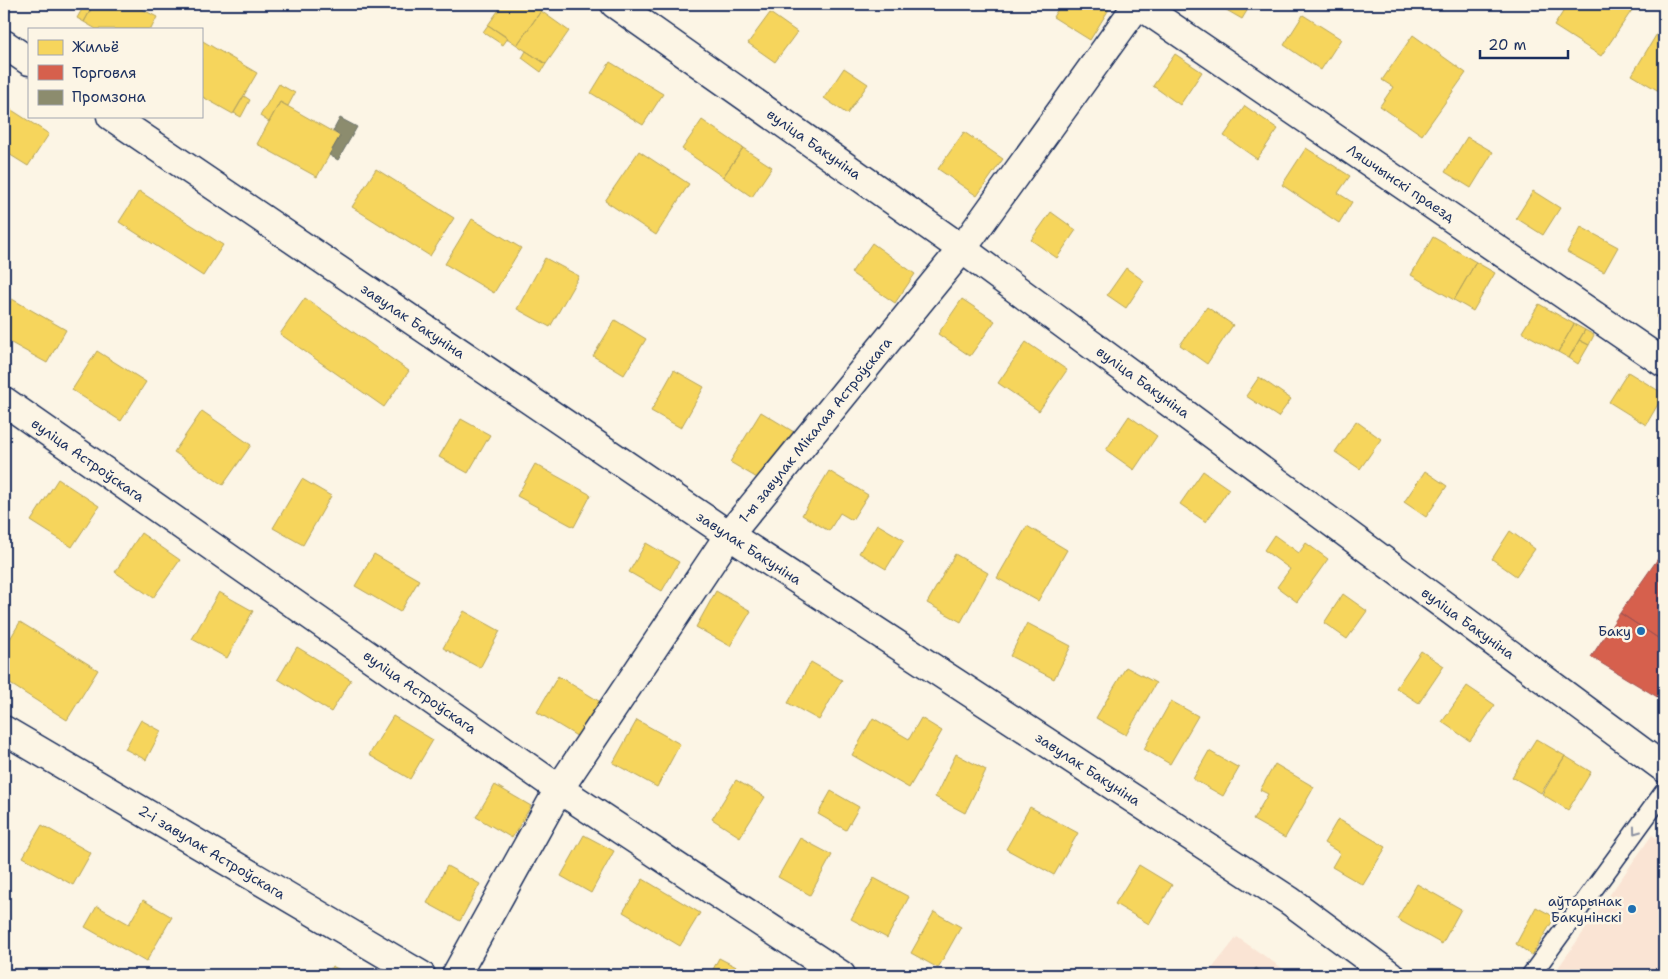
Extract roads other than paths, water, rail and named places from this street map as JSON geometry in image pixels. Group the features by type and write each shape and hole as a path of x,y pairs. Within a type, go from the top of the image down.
{"street":[{"name":"вуліца Бакуніна","path":"615,4 962,249 1664,768"},
{"name":"1-ы завулак Мікалая Астроўскага","path":"456,975 559,789 729,535 962,249 1138,4"},
{"name":"Ляшчынскі праезд","path":"1138,4 1664,363"},
{"path":"4,44 28,60"},
{"name":"завулак Бакуніна","path":"113,118 729,535 1290,901 1390,975"},
{"name":"вуліца Астроўскага","path":"4,401 559,789 841,975"},
{"name":"2-і завулак Астроўскага","path":"4,730 421,975"}],"lane":[{"path":"1531,975 1664,792"}],"place":[{"name":"Баку","path":"1641,631"},
{"name":"аўтарынак Бакунінскі","path":"1632,909"}]}
